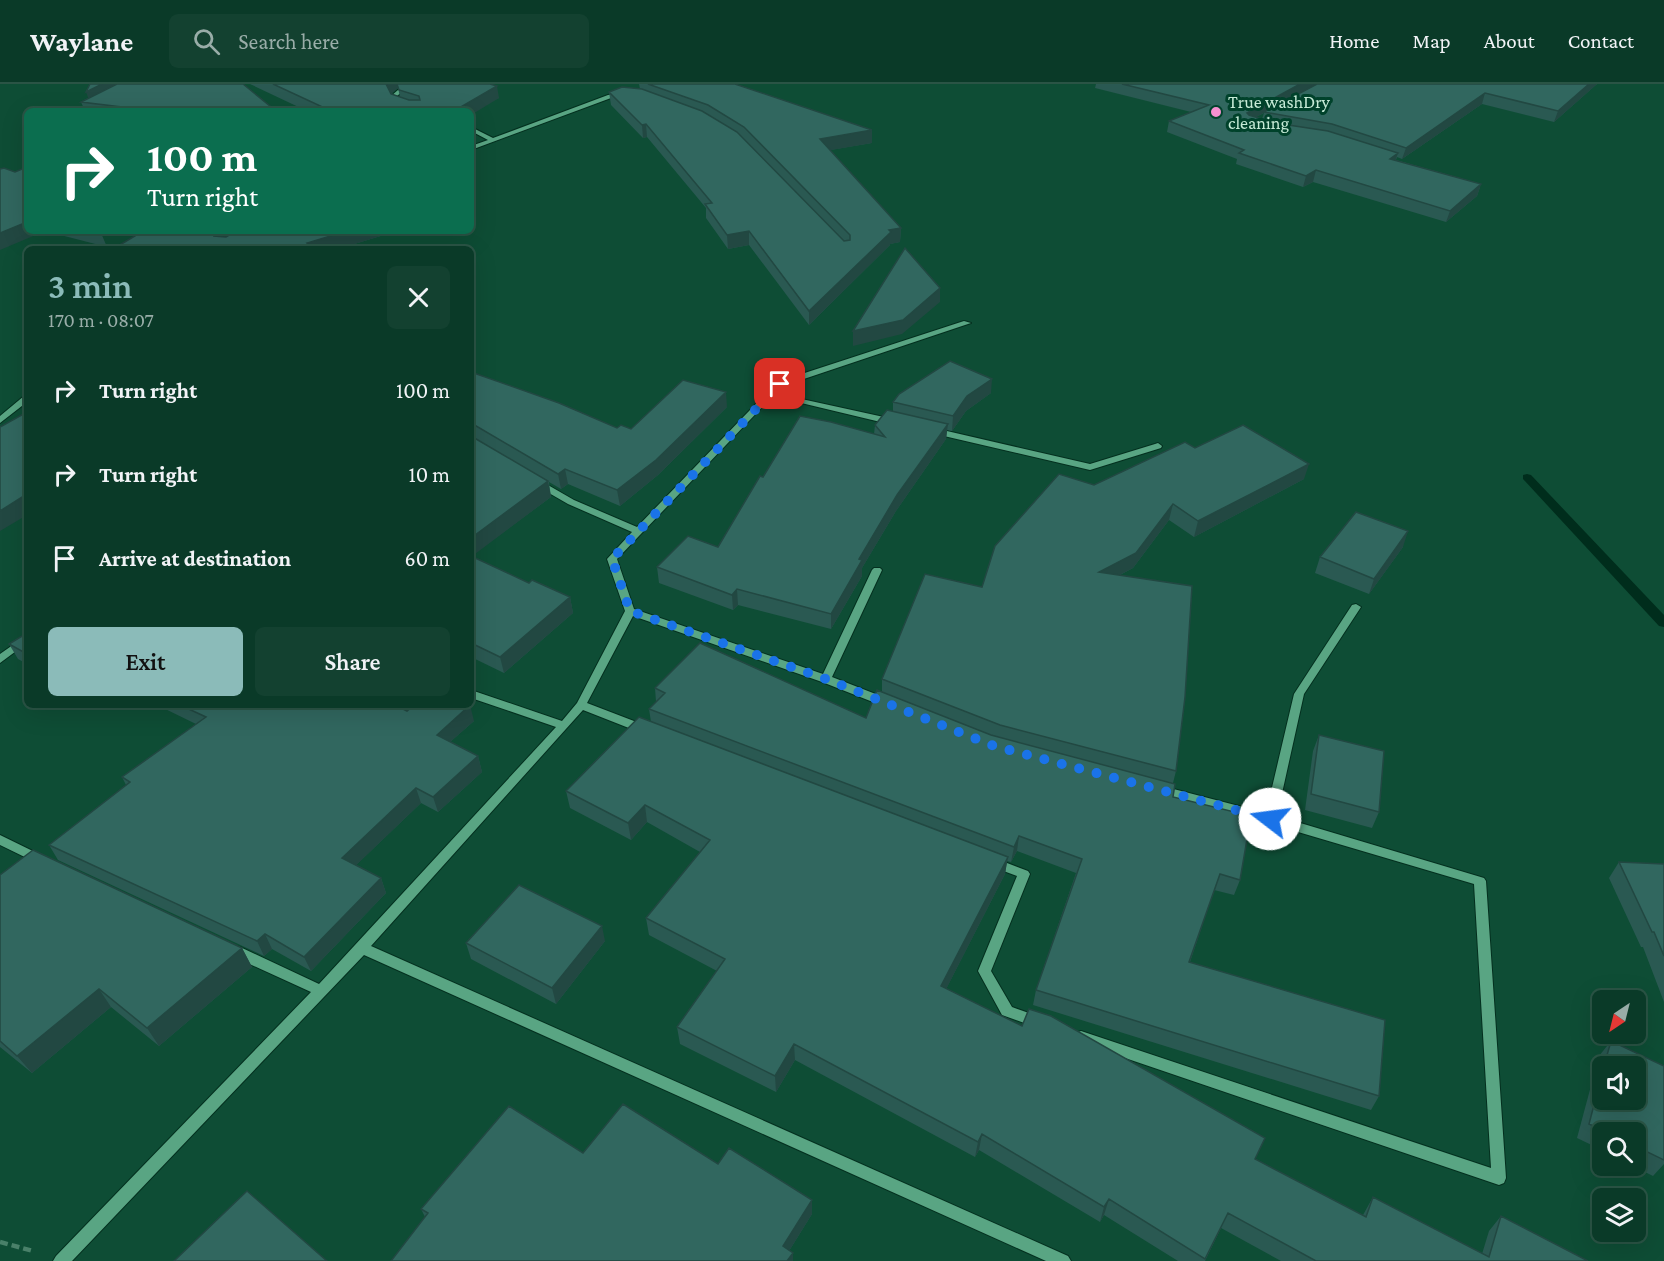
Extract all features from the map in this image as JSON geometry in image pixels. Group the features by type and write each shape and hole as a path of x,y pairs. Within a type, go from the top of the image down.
{"street":[{"path":"408,84 394,96 399,105 408,108"},
{"path":"474,147 610,96 630,95"},
{"path":"474,130 493,140"},
{"path":"62,1261 362,948 564,726 581,705 630,611 612,559 765,399 780,384 967,323"},
{"path":"765,399 797,400 1090,467 1158,446"},
{"path":"0,420 24,400"},
{"path":"531,478 571,502 638,531"},
{"path":"826,679 877,570"},
{"path":"1270,819 1299,694 1356,607"},
{"path":"630,611 826,679 900,708"},
{"path":"0,658 24,640"},
{"path":"474,695 564,726"},
{"path":"581,705 659,735"},
{"path":"1074,1034 1499,1178 1480,881 1270,819 1155,788"},
{"path":"0,840 50,864"},
{"path":"979,858 1024,874 984,971 1006,1011 1051,1026"},
{"path":"226,947 321,991"},
{"path":"362,948 1063,1261"}],"building":[{"path":"90,84 102,84 86,92"},
{"path":"117,84 243,84 272,108 130,108 81,102"},
{"path":"273,84 386,84 391,94 409,100 420,100 419,96 399,90 397,84 490,84 497,86 459,108 325,108"},
{"path":"648,84 735,84 872,130 820,139 901,228 889,230 891,232 809,311 749,231 727,235 705,204 712,203 646,124 642,125 609,92 622,87 642,89 702,111 737,132 844,241 850,240 850,235 744,127 708,105"},
{"path":"1122,84 1300,84 1247,113 1275,123 1328,131 1398,153 1390,159 1481,184 1450,211 1316,170 1306,176 1239,153 1244,150 1169,121 1209,105"},
{"path":"1317,84 1589,84 1558,111 1485,93 1406,148 1332,124 1264,112"},
{"path":"24,168 24,223 0,233 0,169 15,172"},
{"path":"138,234 215,234 214,236 226,237 231,234 337,234 307,243 310,246 118,246"},
{"path":"905,248 940,288 903,320 853,331"},
{"path":"950,361 992,379 967,396 953,416 893,402 899,394"},
{"path":"474,373 559,403 617,428 621,425 631,429 683,380 726,392 656,460 617,490 565,469 558,474 474,425"},
{"path":"887,410 948,424 897,495 859,559 862,560 831,614 737,589 732,595 657,567 688,536 718,547 760,476 763,477 800,416 885,437 875,425"},
{"path":"24,414 24,496 0,511 0,427"},
{"path":"1243,425 1309,464 1198,521 1173,504 1136,553 1099,572 1192,586 1185,697 1176,771 1000,725 882,679 925,574 982,587 995,546 1059,474 1094,485 1185,442 1195,448"},
{"path":"474,438 548,481 474,536"},
{"path":"1356,512 1408,531 1374,579 1320,557"},
{"path":"474,557 529,583 532,580 570,597 500,657 474,644"},
{"path":"24,635 24,652 9,644"},
{"path":"700,643 866,718 877,690 991,735 1175,784 1173,797 1251,816 1240,880 1220,874 1189,962 1385,1020 1379,1096 1036,990 1082,859 1019,836 1014,847 649,709 665,693 655,688"},
{"path":"186,708 401,708 407,711 410,708 467,708 437,735 478,756 433,797 416,788 342,858 381,878 304,957 265,934 257,941 49,845 130,782 122,777 206,717"},
{"path":"639,717 1008,857 941,986 1022,1026 1029,1009 1051,1016 1265,1138 1255,1159 1366,1217 1373,1197 1489,1257 1501,1216 1588,1261 1316,1261 1228,1213 1205,1259 1109,1199 1104,1207 982,1134 978,1142 794,1044 775,1076 677,1027 725,959 646,918 710,840 645,805 628,823 566,791"},
{"path":"1319,735 1384,751 1379,812 1311,794"},
{"path":"33,850 242,948 147,1028 99,989 17,1056 0,1041 0,875"},
{"path":"1619,862 1664,864 1664,956 1654,932"},
{"path":"519,885 602,926 552,988 466,943"},
{"path":"1610,1044 1617,1044 1643,1056 1607,1056"},
{"path":"1646,1058 1664,1066 1664,1160 1646,1151 1646,1122 1592,1122 1592,1125 1589,1124 1593,1110 1646,1110"},
{"path":"623,1104 718,1164 729,1148 812,1200 783,1246 793,1253 787,1261 391,1261 428,1213 421,1209 509,1106 583,1153"},
{"path":"247,1191 327,1261 174,1261"}],"waterway":[{"path":"1527,477 1664,623"}],"place":[{"name":"True washDry cleaning","path":"1216,112"}],"route":[{"path":"780,384 612,559 630,611 826,679 994,746 1270,819"}]}
